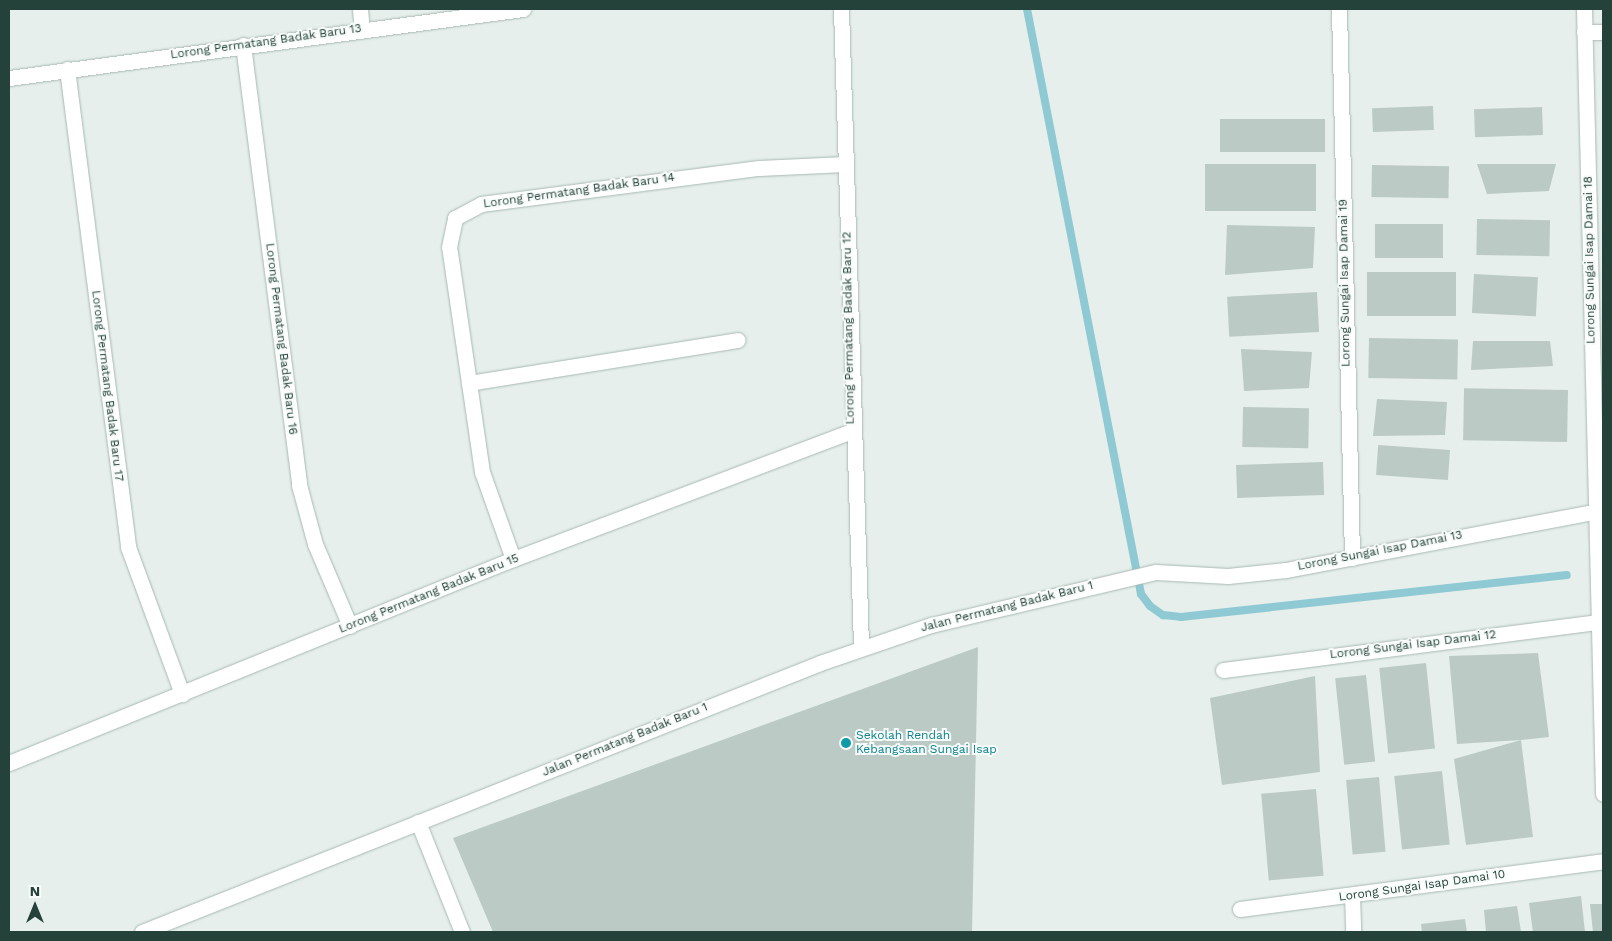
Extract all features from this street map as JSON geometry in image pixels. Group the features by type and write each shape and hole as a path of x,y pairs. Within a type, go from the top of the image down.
{"street":[{"path":"360,9 362,30"},
{"name":"Lorong Permatang Badak Baru 13","path":"9,78 243,45 523,9"},
{"name":"Lorong Permatang Badak Baru 12","path":"841,9 851,431 861,647"},
{"name":"Lorong Sungai Isap Damai 19","path":"1339,9 1352,558"},
{"name":"Lorong Sungai Isap Damai 18","path":"1584,9 1599,510 1603,794"},
{"path":"1584,32 1603,32"},
{"name":"Lorong Permatang Badak Baru 16","path":"243,45 299,485 315,544 350,626"},
{"name":"Lorong Permatang Badak Baru 17","path":"67,69 128,547 182,694"},
{"name":"Lorong Permatang Badak Baru 14","path":"513,559 482,472 449,247 455,218 467,208 760,168 845,164"},
{"path":"469,383 738,340"},
{"name":"Lorong Permatang Badak Baru 15","path":"9,763 513,559 851,431"},
{"name":"Lorong Sungai Isap Damai 13","path":"1119,578 1156,572 1228,576 1352,558 1599,510"},
{"name":"Jalan Permatang Badak Baru 1","path":"142,932 861,647 979,612 1119,578"},
{"name":"Lorong Sungai Isap Damai 12","path":"1223,670 1601,621"},
{"path":"418,822 462,932"},
{"name":"Lorong Sungai Isap Damai 10","path":"1240,909 1603,862"},
{"path":"1352,895 1352,932"}],"building":[{"path":"1433,106 1434,130 1373,132 1372,108"},
{"path":"1542,107 1543,135 1475,137 1474,109"},
{"path":"1220,119 1325,119 1325,152 1220,152"},
{"path":"1205,164 1316,164 1316,211 1205,211"},
{"path":"1477,164 1556,164 1549,191 1487,194"},
{"path":"1372,165 1449,166 1448,198 1371,197"},
{"path":"1477,219 1550,220 1549,256 1476,255"},
{"path":"1375,224 1443,224 1443,258 1375,258"},
{"path":"1227,225 1315,227 1313,268 1225,275"},
{"path":"1367,272 1456,272 1456,316 1367,316"},
{"path":"1474,274 1538,277 1536,316 1472,313"},
{"path":"1317,292 1319,332 1229,337 1227,297"},
{"path":"1369,338 1458,340 1457,380 1368,378"},
{"path":"1473,341 1550,341 1553,366 1471,370"},
{"path":"1241,349 1312,352 1309,388 1244,391"},
{"path":"1464,388 1568,390 1567,442 1463,440"},
{"path":"1377,399 1447,402 1445,435 1373,436"},
{"path":"1243,407 1309,408 1308,448 1242,447"},
{"path":"1378,445 1450,450 1448,480 1376,475"},
{"path":"1323,462 1324,495 1237,498 1236,465"},
{"name":"Sekolah Rendah Kebangsaan Sungai Isap","path":"978,647 972,932 493,932 453,838"},
{"path":"1538,653 1549,737 1457,744 1449,656"},
{"path":"1426,663 1435,749 1388,753 1379,668"},
{"path":"1366,675 1375,762 1344,765 1335,678"},
{"path":"1315,676 1320,772 1222,785 1210,698"},
{"path":"1521,740 1533,837 1466,845 1454,759"},
{"path":"1442,771 1450,845 1402,850 1394,776"},
{"path":"1379,777 1386,852 1353,855 1346,780"},
{"path":"1316,789 1324,876 1269,880 1261,794"},
{"path":"1581,896 1585,932 1533,932 1529,903"},
{"path":"1590,904 1603,904 1603,932 1593,932"},
{"path":"1517,906 1521,932 1486,932 1484,910"},
{"path":"1465,919 1467,932 1422,932 1421,924"}],"waterway":[{"path":"1027,9 1141,594 1150,606 1163,615 1181,617 1567,575"}],"place":[{"name":"Sekolah Rendah Kebangsaan Sungai Isap","path":"846,743"}]}
